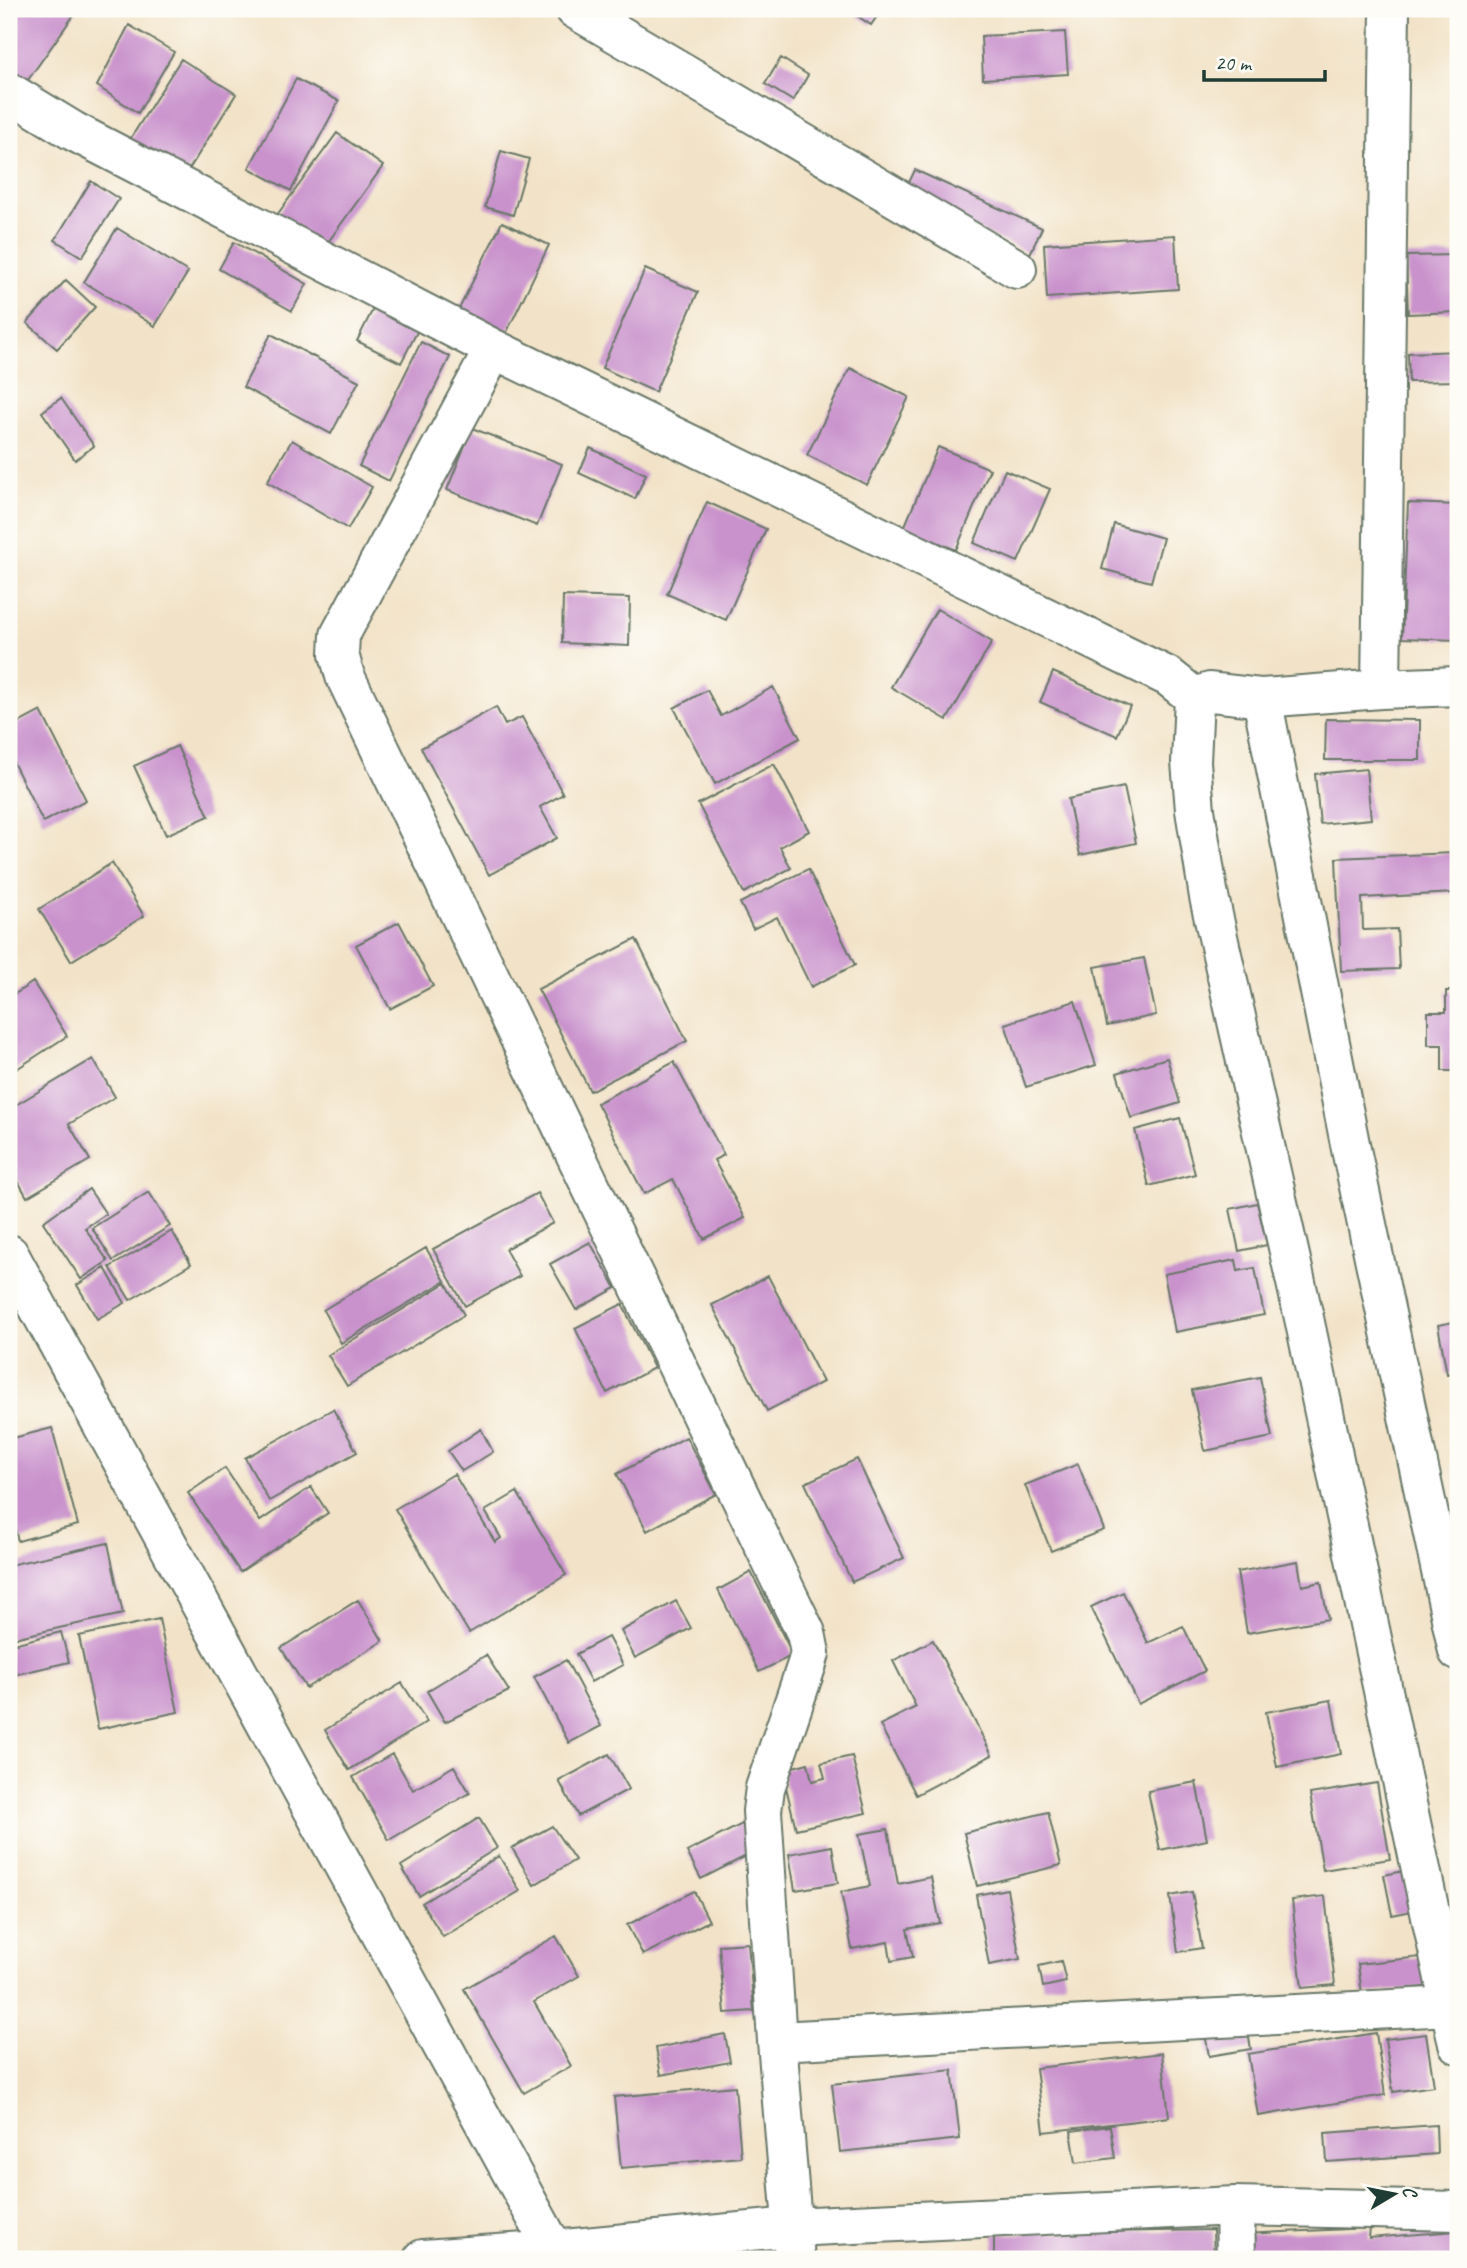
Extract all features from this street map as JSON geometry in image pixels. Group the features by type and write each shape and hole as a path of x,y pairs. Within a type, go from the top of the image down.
{"street":[{"path":"575,9 1017,269"},
{"path":"1381,689 1390,9"},
{"path":"9,92 73,131 494,349 1170,677 1194,697"},
{"path":"494,349 340,635 339,654 341,666 806,1633 810,1653 765,1788 762,1811 793,2243"},
{"path":"1194,697 1210,692 1262,698 1458,686"},
{"path":"1194,697 1191,762 1195,810 1209,897 1304,1318 1458,2044"},
{"path":"1262,698 1352,1154 1458,1651"},
{"path":"9,1254 554,2250"},
{"path":"777,2041 1451,2006"},
{"path":"423,2259 554,2250 793,2243 1236,2206 1458,2211"},
{"path":"1236,2206 1236,2259"}],"building":[{"path":"15,9 78,9 23,87 9,76 9,17"},
{"path":"847,9 882,9 871,25"},
{"path":"129,25 174,52 138,113 97,86"},
{"path":"1065,32 1068,74 983,79 981,36"},
{"path":"781,58 808,75 793,101 765,84"},
{"path":"181,59 236,94 183,179 127,144"},
{"path":"296,79 339,101 291,191 249,168"},
{"path":"337,133 383,166 323,249 277,215"},
{"path":"501,151 529,159 513,215 485,207"},
{"path":"915,170 1042,228 1030,254 903,195"},
{"path":"91,181 119,199 82,257 55,240"},
{"path":"502,222 549,245 504,338 456,315"},
{"path":"117,228 188,272 155,326 84,282"},
{"path":"1175,235 1178,289 1047,298 1044,244"},
{"path":"234,242 307,284 292,311 219,269"},
{"path":"1455,255 1457,312 1408,314 1406,256"},
{"path":"645,269 698,292 655,392 602,368"},
{"path":"66,280 95,307 57,349 27,323"},
{"path":"374,307 418,330 401,363 357,341"},
{"path":"271,334 359,381 331,434 243,387"},
{"path":"421,342 450,357 389,481 359,466"},
{"path":"1458,351 1458,381 1409,382 1408,353"},
{"path":"850,368 909,397 867,485 807,455"},
{"path":"61,398 94,446 75,460 42,412"},
{"path":"472,428 562,464 537,526 447,490"},
{"path":"292,440 372,487 348,529 267,482"},
{"path":"938,447 990,469 956,550 904,528"},
{"path":"590,448 646,474 635,499 579,473"},
{"path":"1005,470 1050,489 1018,562 974,543"},
{"path":"707,502 766,529 726,620 667,594"},
{"path":"1408,503 1458,505 1458,640 1402,638"},
{"path":"1114,524 1163,538 1151,582 1102,569"},
{"path":"563,596 630,598 629,646 562,643"},
{"path":"937,609 992,642 947,720 891,687"},
{"path":"1053,672 1130,706 1117,736 1040,702"},
{"path":"773,687 800,738 715,784 674,708 707,690 721,716"},
{"path":"496,707 505,725 522,717 563,794 540,807 557,838 489,875 421,748"},
{"path":"41,711 86,800 43,822 9,754 9,728"},
{"path":"1326,719 1420,720 1420,760 1325,760"},
{"path":"177,746 209,816 166,835 134,766"},
{"path":"774,764 809,831 780,847 791,868 744,893 698,804"},
{"path":"1366,769 1371,819 1320,824 1315,774"},
{"path":"1124,787 1136,843 1080,855 1068,799"},
{"path":"1453,853 1455,893 1362,898 1363,930 1397,929 1399,969 1341,971 1336,858"},
{"path":"112,863 144,916 71,961 39,909"},
{"path":"808,869 855,965 811,987 777,917 753,929 740,903"},
{"path":"399,922 433,986 390,1009 356,945"},
{"path":"636,939 687,1041 590,1091 538,989"},
{"path":"1144,958 1156,1015 1107,1026 1095,967"},
{"path":"33,982 67,1036 9,1074 9,998"},
{"path":"1446,991 1458,991 1458,1071 1442,1071 1442,1045 1428,1045 1428,1012 1446,1012"},
{"path":"1075,1001 1096,1065 1026,1087 1005,1024"},
{"path":"1167,1058 1180,1103 1131,1118 1117,1073"},
{"path":"93,1059 115,1097 69,1124 90,1160 27,1197 9,1165 9,1109"},
{"path":"674,1062 724,1155 714,1160 745,1218 704,1239 673,1179 644,1194 597,1103"},
{"path":"1180,1118 1195,1174 1149,1186 1135,1130"},
{"path":"89,1189 106,1214 85,1228 108,1261 81,1279 43,1222"},
{"path":"149,1192 170,1226 113,1261 92,1228"},
{"path":"537,1193 553,1223 505,1249 520,1276 465,1306 433,1249"},
{"path":"1257,1203 1267,1245 1239,1251 1230,1209"},
{"path":"172,1231 191,1264 130,1300 110,1267"},
{"path":"590,1242 616,1288 576,1310 550,1264"},
{"path":"426,1248 445,1281 341,1343 323,1310"},
{"path":"1236,1260 1238,1271 1255,1268 1264,1315 1175,1332 1164,1274"},
{"path":"105,1268 125,1303 97,1319 77,1285"},
{"path":"768,1276 823,1382 767,1411 712,1305"},
{"path":"446,1283 464,1315 347,1386 328,1355"},
{"path":"622,1304 654,1368 607,1393 575,1328"},
{"path":"1458,1321 1458,1372 1447,1374 1438,1325"},
{"path":"1260,1377 1272,1437 1205,1451 1192,1390"},
{"path":"333,1409 357,1452 269,1501 245,1458"},
{"path":"52,1428 78,1525 18,1541 9,1506 9,1439"},
{"path":"481,1429 493,1452 462,1471 448,1451"},
{"path":"686,1437 716,1494 647,1531 617,1474"},
{"path":"857,1459 904,1558 852,1582 805,1483"},
{"path":"1078,1464 1104,1530 1051,1551 1025,1485"},
{"path":"225,1468 260,1521 311,1487 328,1513 240,1572 188,1493"},
{"path":"454,1474 495,1542 501,1538 485,1511 517,1492 566,1575 469,1633 395,1509"},
{"path":"108,1543 123,1614 9,1639 9,1565"},
{"path":"1298,1561 1302,1586 1321,1582 1328,1619 1247,1633 1237,1572"},
{"path":"751,1572 793,1655 759,1672 718,1590"},
{"path":"1123,1592 1148,1643 1183,1626 1205,1671 1138,1704 1091,1607"},
{"path":"358,1600 383,1641 306,1688 281,1648"},
{"path":"676,1601 691,1628 635,1658 621,1631"},
{"path":"159,1619 178,1712 98,1729 79,1636"},
{"path":"61,1632 69,1662 9,1676 9,1645"},
{"path":"608,1637 623,1665 591,1682 576,1654"},
{"path":"933,1640 992,1755 916,1795 880,1725 916,1707 893,1661"},
{"path":"486,1655 509,1691 445,1722 427,1691"},
{"path":"566,1660 601,1726 569,1743 534,1677"},
{"path":"402,1683 427,1722 349,1770 325,1730"},
{"path":"1331,1700 1341,1754 1277,1767 1266,1712"},
{"path":"392,1754 413,1790 454,1766 470,1793 389,1840 353,1777"},
{"path":"609,1754 629,1789 578,1816 559,1781"},
{"path":"852,1756 866,1813 796,1829 782,1770 808,1763 812,1781 825,1778 821,1763"},
{"path":"1196,1782 1207,1840 1160,1850 1148,1791"},
{"path":"1377,1783 1390,1859 1323,1870 1310,1794"},
{"path":"1048,1812 1061,1865 977,1886 964,1833"},
{"path":"479,1818 497,1848 419,1896 401,1866"},
{"path":"742,1824 756,1851 701,1879 687,1852"},
{"path":"552,1826 575,1860 534,1885 512,1848"},
{"path":"888,1829 898,1884 931,1877 940,1923 907,1929 913,1957 891,1961 888,1942 852,1949 841,1892 870,1886 859,1834"},
{"path":"832,1846 838,1883 795,1890 789,1854"},
{"path":"499,1856 520,1891 443,1937 422,1903"},
{"path":"1409,1870 1417,1910 1392,1915 1384,1875"},
{"path":"1007,1889 1020,1959 989,1965 976,1895"},
{"path":"694,1891 709,1921 643,1955 627,1925"},
{"path":"1192,1892 1202,1948 1178,1952 1170,1896"},
{"path":"1325,1896 1335,1985 1302,1988 1292,1900"},
{"path":"556,1936 579,1976 534,2002 571,2066 524,2093 464,1989"},
{"path":"748,1943 754,2011 725,2013 719,1945"},
{"path":"1429,1956 1432,1986 1362,1994 1358,1964"},
{"path":"1061,1961 1066,1982 1043,1987 1039,1966"},
{"path":"1246,2021 1251,2049 1209,2056 1204,2028"},
{"path":"1376,2033 1385,2095 1258,2116 1248,2054"},
{"path":"725,2034 730,2062 661,2075 656,2048"},
{"path":"1426,2034 1434,2086 1393,2092 1385,2039"},
{"path":"1162,2053 1169,2117 1044,2132 1036,2068"},
{"path":"952,2070 960,2139 840,2152 832,2084"},
{"path":"735,2086 741,2157 621,2168 614,2097"},
{"path":"1436,2125 1437,2154 1327,2162 1325,2133"},
{"path":"1110,2126 1115,2158 1076,2163 1071,2131"},
{"path":"1370,2228 1369,2238 1457,2231 1458,2259 1244,2259 1243,2234"},
{"path":"1213,2230 1214,2259 994,2259 994,2234"}]}
